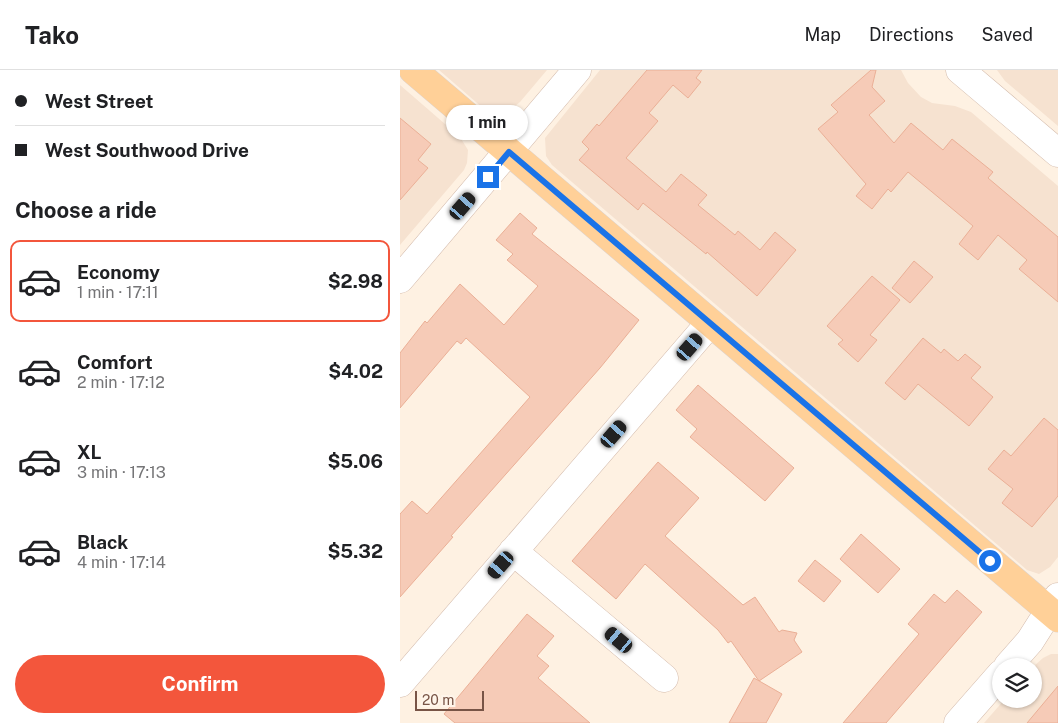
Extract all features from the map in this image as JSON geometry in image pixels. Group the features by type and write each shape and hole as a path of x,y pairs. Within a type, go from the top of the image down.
{"main road":[{"path":"413,70 710,323 1055,609"}],"street":[{"path":"400,279 577,70"},
{"path":"960,70 1058,153"},
{"path":"400,683 710,323"},
{"path":"513,551 664,678"},
{"path":"1015,658 1055,609"},
{"path":"958,723 992,684"}],"shaded area":[{"path":"439,70 547,70 520,102 509,111 499,113 484,109"},
{"path":"600,70 901,70 908,83 921,97 932,103 955,106 971,112 1058,186 1058,557 1050,567 1039,574 1027,570 552,165 546,156 545,138"},
{"path":"997,70 1058,70 1058,126 1005,81"},
{"path":"400,85 460,137 468,150 467,163 464,170 400,245"},
{"path":"1051,654 1058,654 1058,723 984,723 997,708 1042,708 1043,658"}],"building":[{"path":"647,70 702,70 696,78 701,82 688,98 673,85 649,113 658,121 626,158 666,192 681,174 707,195 698,205 735,235 738,231 760,250 775,232 796,250 757,296 707,252 706,254 643,203 638,210 579,160 589,149 582,142 597,124 599,126"},
{"path":"871,70 876,70 872,87 885,101 869,115 894,143 911,123 943,150 952,139 993,172 988,178 1058,237 1058,302 1019,269 1027,260 998,235 978,260 959,244 973,226 908,172 891,192 888,189 872,209 856,196 866,184 818,129 838,112 831,105"},
{"path":"400,118 431,144 418,160 428,168 400,200"},
{"path":"520,213 537,228 532,234 639,320 600,368 451,536 453,537 400,597 400,514 412,501 427,514 530,397 466,338 461,344 457,341 400,408 400,353 425,321 427,323 460,284 504,325 538,286 507,260 513,254 496,240"},
{"path":"914,261 933,277 910,303 892,288"},
{"path":"872,276 900,300 870,335 877,340 858,362 838,344 843,340 827,326"},
{"path":"923,338 941,353 944,349 958,361 965,354 981,367 971,378 993,397 969,426 918,384 905,400 885,383"},
{"path":"698,385 794,468 765,501 690,437 697,429 676,410"},
{"path":"1044,418 1058,430 1058,496 1032,527 1002,503 1013,489 988,469 1004,450 1011,456"},
{"path":"658,462 699,498 665,536 743,605 755,597 779,632 782,630 797,633 794,640 802,652 759,681 731,641 728,643 718,630 645,564 616,599 572,561"},
{"path":"861,534 900,569 878,593 840,559"},
{"path":"815,560 841,581 824,602 798,581"},
{"path":"957,590 982,612 886,723 843,723 919,634 908,624 934,594 945,603"},
{"path":"527,614 554,636 537,656 549,666 538,678 590,723 455,723 444,714"},
{"path":"754,678 782,694 766,723 729,723"},
{"path":"1058,686 1058,723 1027,723 1040,708 1042,708 1042,705"}],"route":[{"path":"488,177 509,152 990,561"}]}
